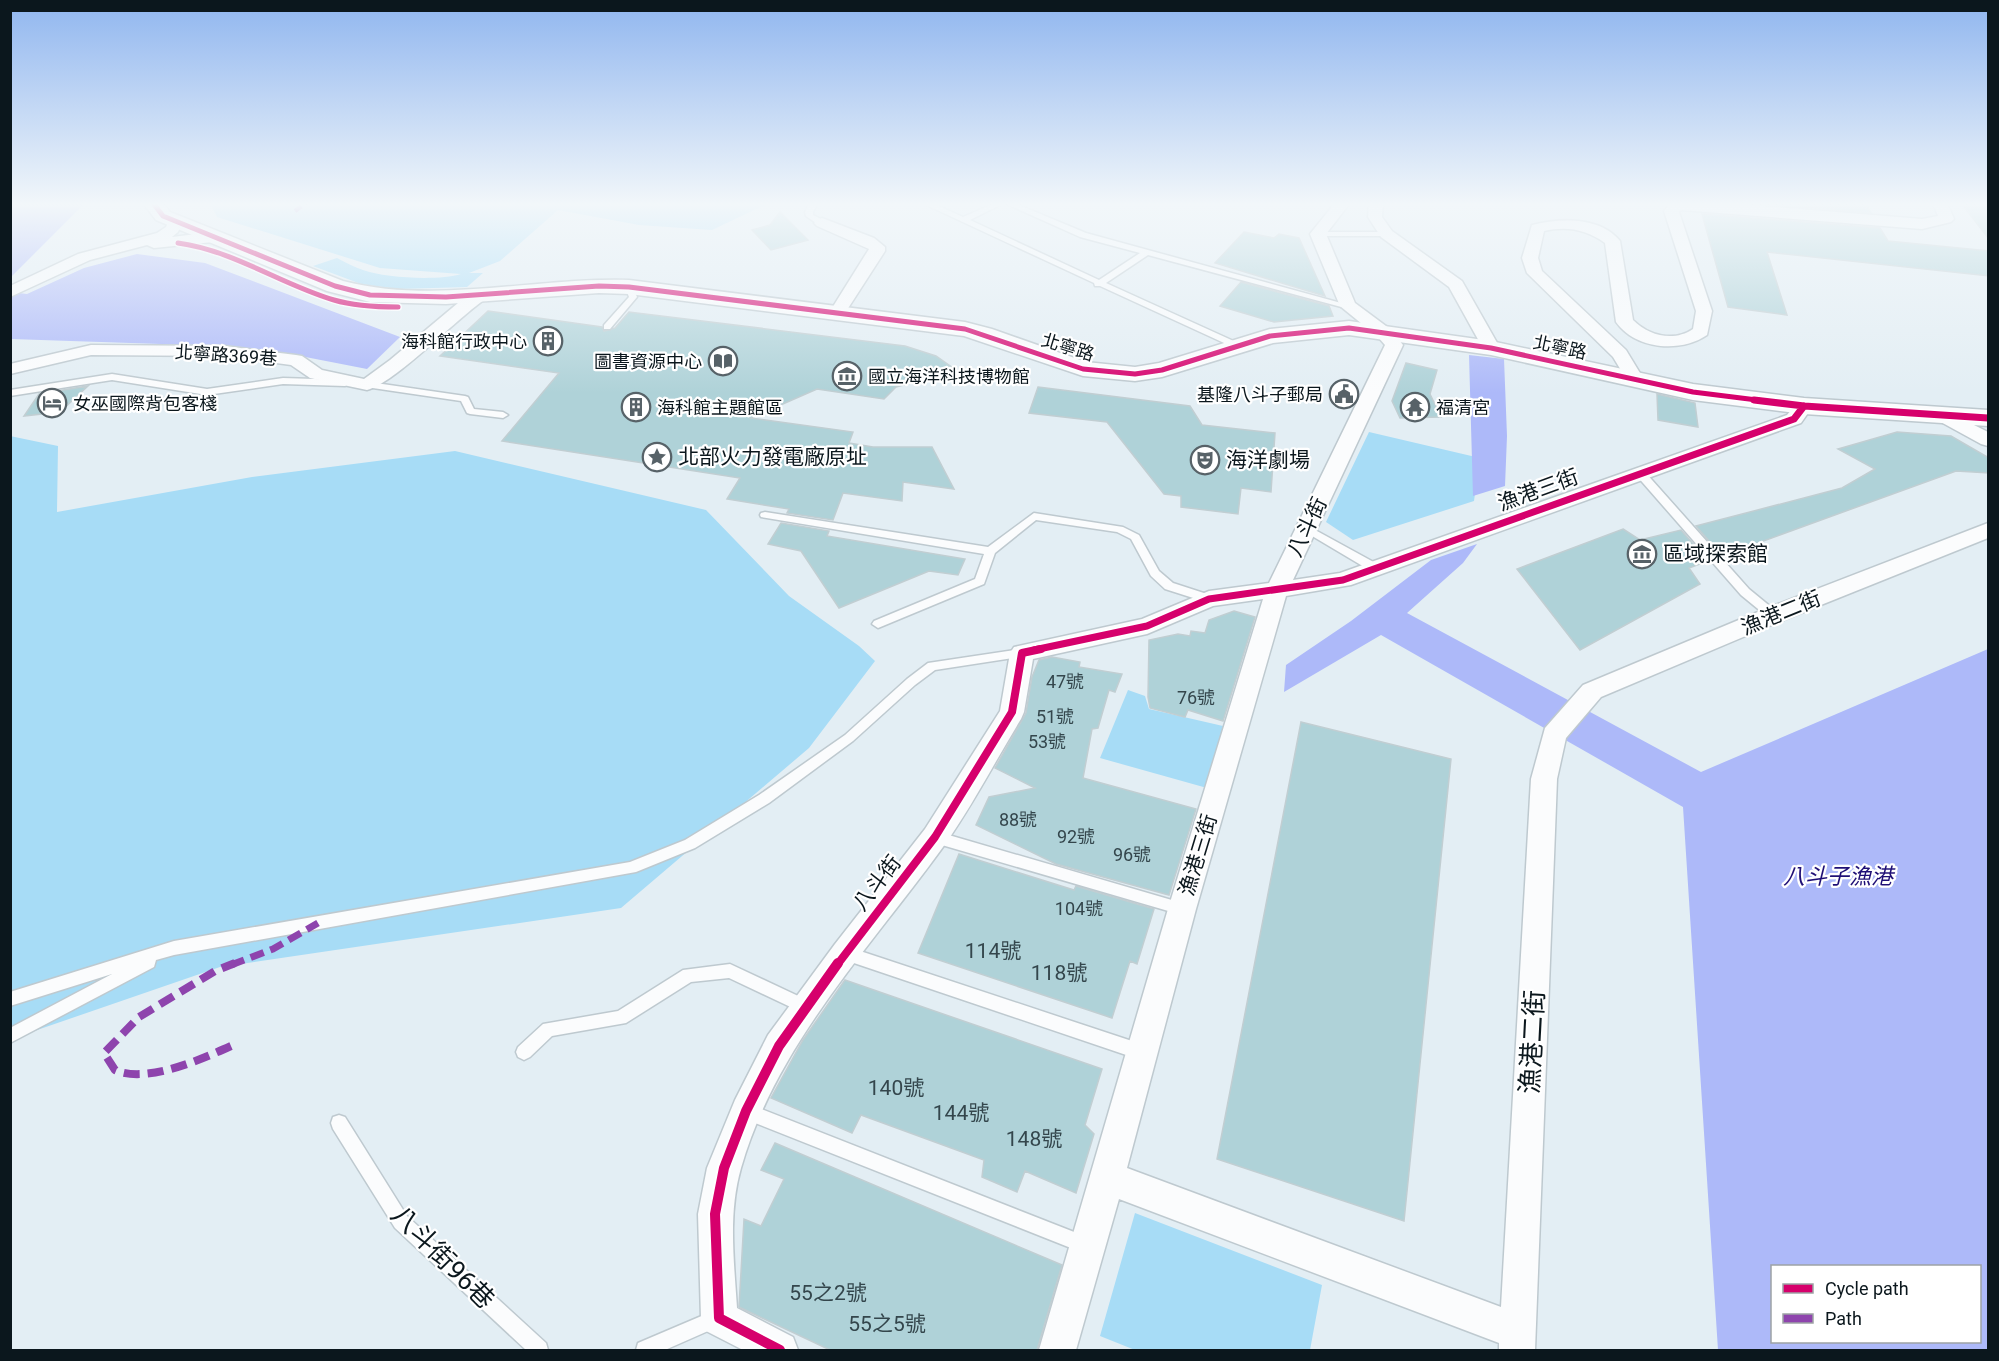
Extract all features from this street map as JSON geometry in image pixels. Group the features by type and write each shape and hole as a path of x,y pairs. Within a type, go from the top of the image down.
{"main road":[{"name":"北寧路","path":"286,267 334,286 386,297 478,296 599,286 629,287 965,329 1066,364 1113,374 1162,370 1235,345 1270,336 1349,328 1491,348 1693,392 1804,406 1989,418"}],"street":[{"path":"11,292 61,267"},
{"path":"837,313 867,267"},
{"path":"1332,267 1348,306 1384,333"},
{"path":"1432,267 1456,284 1491,348"},
{"path":"1533,267 1535,273 1620,354 1634,378"},
{"path":"1616,267 1625,321 1640,335 1677,340 1689,339 1701,331 1704,311 1689,267"},
{"path":"367,385 384,374 455,310 478,296"},
{"name":"八斗街","path":"1277,588 1394,345 1384,333"},
{"name":"北寧路369巷","path":"10,369 91,350 225,351 296,360 316,374 367,385"},
{"name":"漁港三街","path":"1058,1350 1182,909 1277,588 1343,580 1794,419 1804,406"},
{"path":"1946,417 1989,431"},
{"path":"1946,417 1989,440"},
{"name":"漁港二街","path":"1518,1341 1544,779 1554,735 1592,691 1773,615 1989,530"},
{"path":"1022,653 1147,626 1209,599 1277,588"},
{"name":"八斗街","path":"719,1318 715,1214 724,1168 746,1111 779,1046 845,953 935,837 1012,712 1022,653"},
{"path":"1108,1178 1518,1341"},
{"path":"719,1318 780,1350"}],"lane":[{"path":"1061,267 1235,345"},
{"path":"1098,284 1125,267"},
{"path":"1201,267 1348,306"},
{"path":"607,327 633,297 629,287"},
{"path":"10,393 112,377 207,392 283,381 367,385 465,399 470,411 503,415"},
{"path":"1640,473 1745,592 1773,615"},
{"path":"765,515 990,551"},
{"path":"878,624 980,581 990,551 1034,516 1119,529 1136,537 1155,573 1169,586 1209,599"},
{"path":"1306,528 1375,568"},
{"path":"10,999 174,948 631,868 690,844 764,799 849,738 911,682 933,666 1022,653"},
{"path":"935,837 1182,909"},
{"path":"10,1036 174,948"},
{"path":"845,953 1141,1052"},
{"path":"524,1052 548,1029 621,1018 688,975 730,971 806,1007"},
{"path":"746,1111 1088,1245"},
{"name":"八斗街96巷","path":"339,1123 401,1222 539,1350"},
{"path":"645,1350 719,1318"}],"shaded area":[{"path":"314,267 354,267 373,273 412,278 461,274 375,267 486,267 469,273 483,273 467,287 398,289 361,284"},
{"path":"1369,432 1480,458 1474,501 1353,540 1326,522"},
{"path":"10,436 58,446 57,512 252,477 455,451 706,510 789,596 859,646 875,661 809,748 621,908 220,967 11,1039"},
{"path":"1128,690 1145,696 1149,709 1223,726 1207,788 1100,758"},
{"path":"1135,1213 1322,1285 1310,1350 1135,1350 1100,1336"}],"water":[{"path":"11,267 21,267 11,277"},
{"path":"214,267 400,337 367,369 290,354 221,346 11,339 10,292 27,294 84,268"},
{"path":"1469,355 1504,359 1507,436 1505,486 1473,496"},
{"name":"八斗子漁港","path":"1477,544 1463,563 1407,613 1701,772 1988,649 1988,1350 1718,1350 1683,807 1381,635 1284,692 1286,665 1351,621 1431,560"}],"building":[{"path":"1227,267 1312,267 1325,296"},
{"path":"1717,267 1772,267 1787,315 1728,307"},
{"path":"1901,267 1989,267 1989,276"},
{"path":"1241,282 1329,306 1333,316 1274,322 1220,306"},
{"name":"海科館主題館區","path":"488,311 602,327 604,331 615,328 629,312 905,346 936,356 953,368 945,380 915,382 896,387 884,399 817,389 751,418 853,432 849,443 873,447 932,447 954,489 903,482 902,501 843,493 833,520 787,513 789,509 727,499 740,478 502,441 559,373 440,356"},
{"path":"1406,363 1437,370 1430,394 1441,417 1400,418 1392,401"},
{"name":"女巫國際背包客棧","path":"88,386 60,412 24,416 39,394"},
{"name":"海洋劇場","path":"1038,387 1190,406 1202,425 1275,433 1271,492 1241,488 1238,514 1181,507 1181,496 1164,494 1107,422 1029,413"},
{"path":"1657,394 1695,403 1698,427 1658,420"},
{"path":"1897,432 1951,436 1989,458 1989,473 1956,471 1722,556 1696,526 1842,488 1875,469 1838,449"},
{"path":"781,523 829,531 827,536 965,559 958,575 929,571 839,608 801,551 768,544"},
{"path":"1623,529 1640,540 1681,530 1708,561 1689,568 1700,584 1580,650 1517,569"},
{"path":"1234,611 1255,617 1223,721 1188,710 1185,717 1150,708 1148,697 1149,640 1178,634 1190,636 1191,631 1205,633 1209,620"},
{"path":"1052,657 1080,662 1079,667 1122,674 1115,692 1109,690 1098,728 1092,729 1083,778 1196,809 1169,895 1056,864 976,825 989,797 1035,788 995,768 1026,713 1032,677 1039,660"},
{"path":"1301,722 1451,759 1404,1221 1217,1159"},
{"path":"959,854 1074,890 1076,886 1154,909 1137,964 1130,961 1112,1018 918,953"},
{"path":"845,980 1102,1069 1085,1125 1094,1134 1076,1193 1025,1171 1017,1192 982,1177 984,1160 861,1115 852,1133 771,1098 803,1040"},
{"path":"775,1143 1062,1265 1037,1350 830,1350 739,1307 744,1219 761,1226 784,1179 761,1170"}],"marked path":[{"path":"231,1046 177,1066 133,1074 115,1070 110,1066 104,1053 139,1017 215,971 273,949 318,923"}],"cycle path":[{"path":"255,267 333,300 365,306 398,307"},
{"path":"287,267 335,286 370,295 446,297 599,286 629,287 965,329 1083,369 1135,374 1162,370 1270,336 1349,328 1491,348 1693,392 1804,406 1988,418"},
{"path":"780,1350 719,1318 715,1214 724,1168 746,1111 779,1046 845,953 935,837 1012,712 1022,653 1147,626 1209,599 1343,580 1794,419 1804,406"}],"place":[{"name":"海科館行政中心","path":"548,341"},
{"name":"圖書資源中心","path":"723,361"},
{"name":"國立海洋科技博物館","path":"847,376"},
{"name":"基隆八斗子郵局","path":"1344,394"},
{"name":"女巫國際背包客棧","path":"52,403"},
{"name":"海科館主題館區","path":"636,407"},
{"name":"福清宮","path":"1415,407"},
{"name":"北部火力發電廠原址","path":"657,457"},
{"name":"海洋劇場","path":"1205,460"},
{"name":"區域探索館","path":"1642,554"}]}
